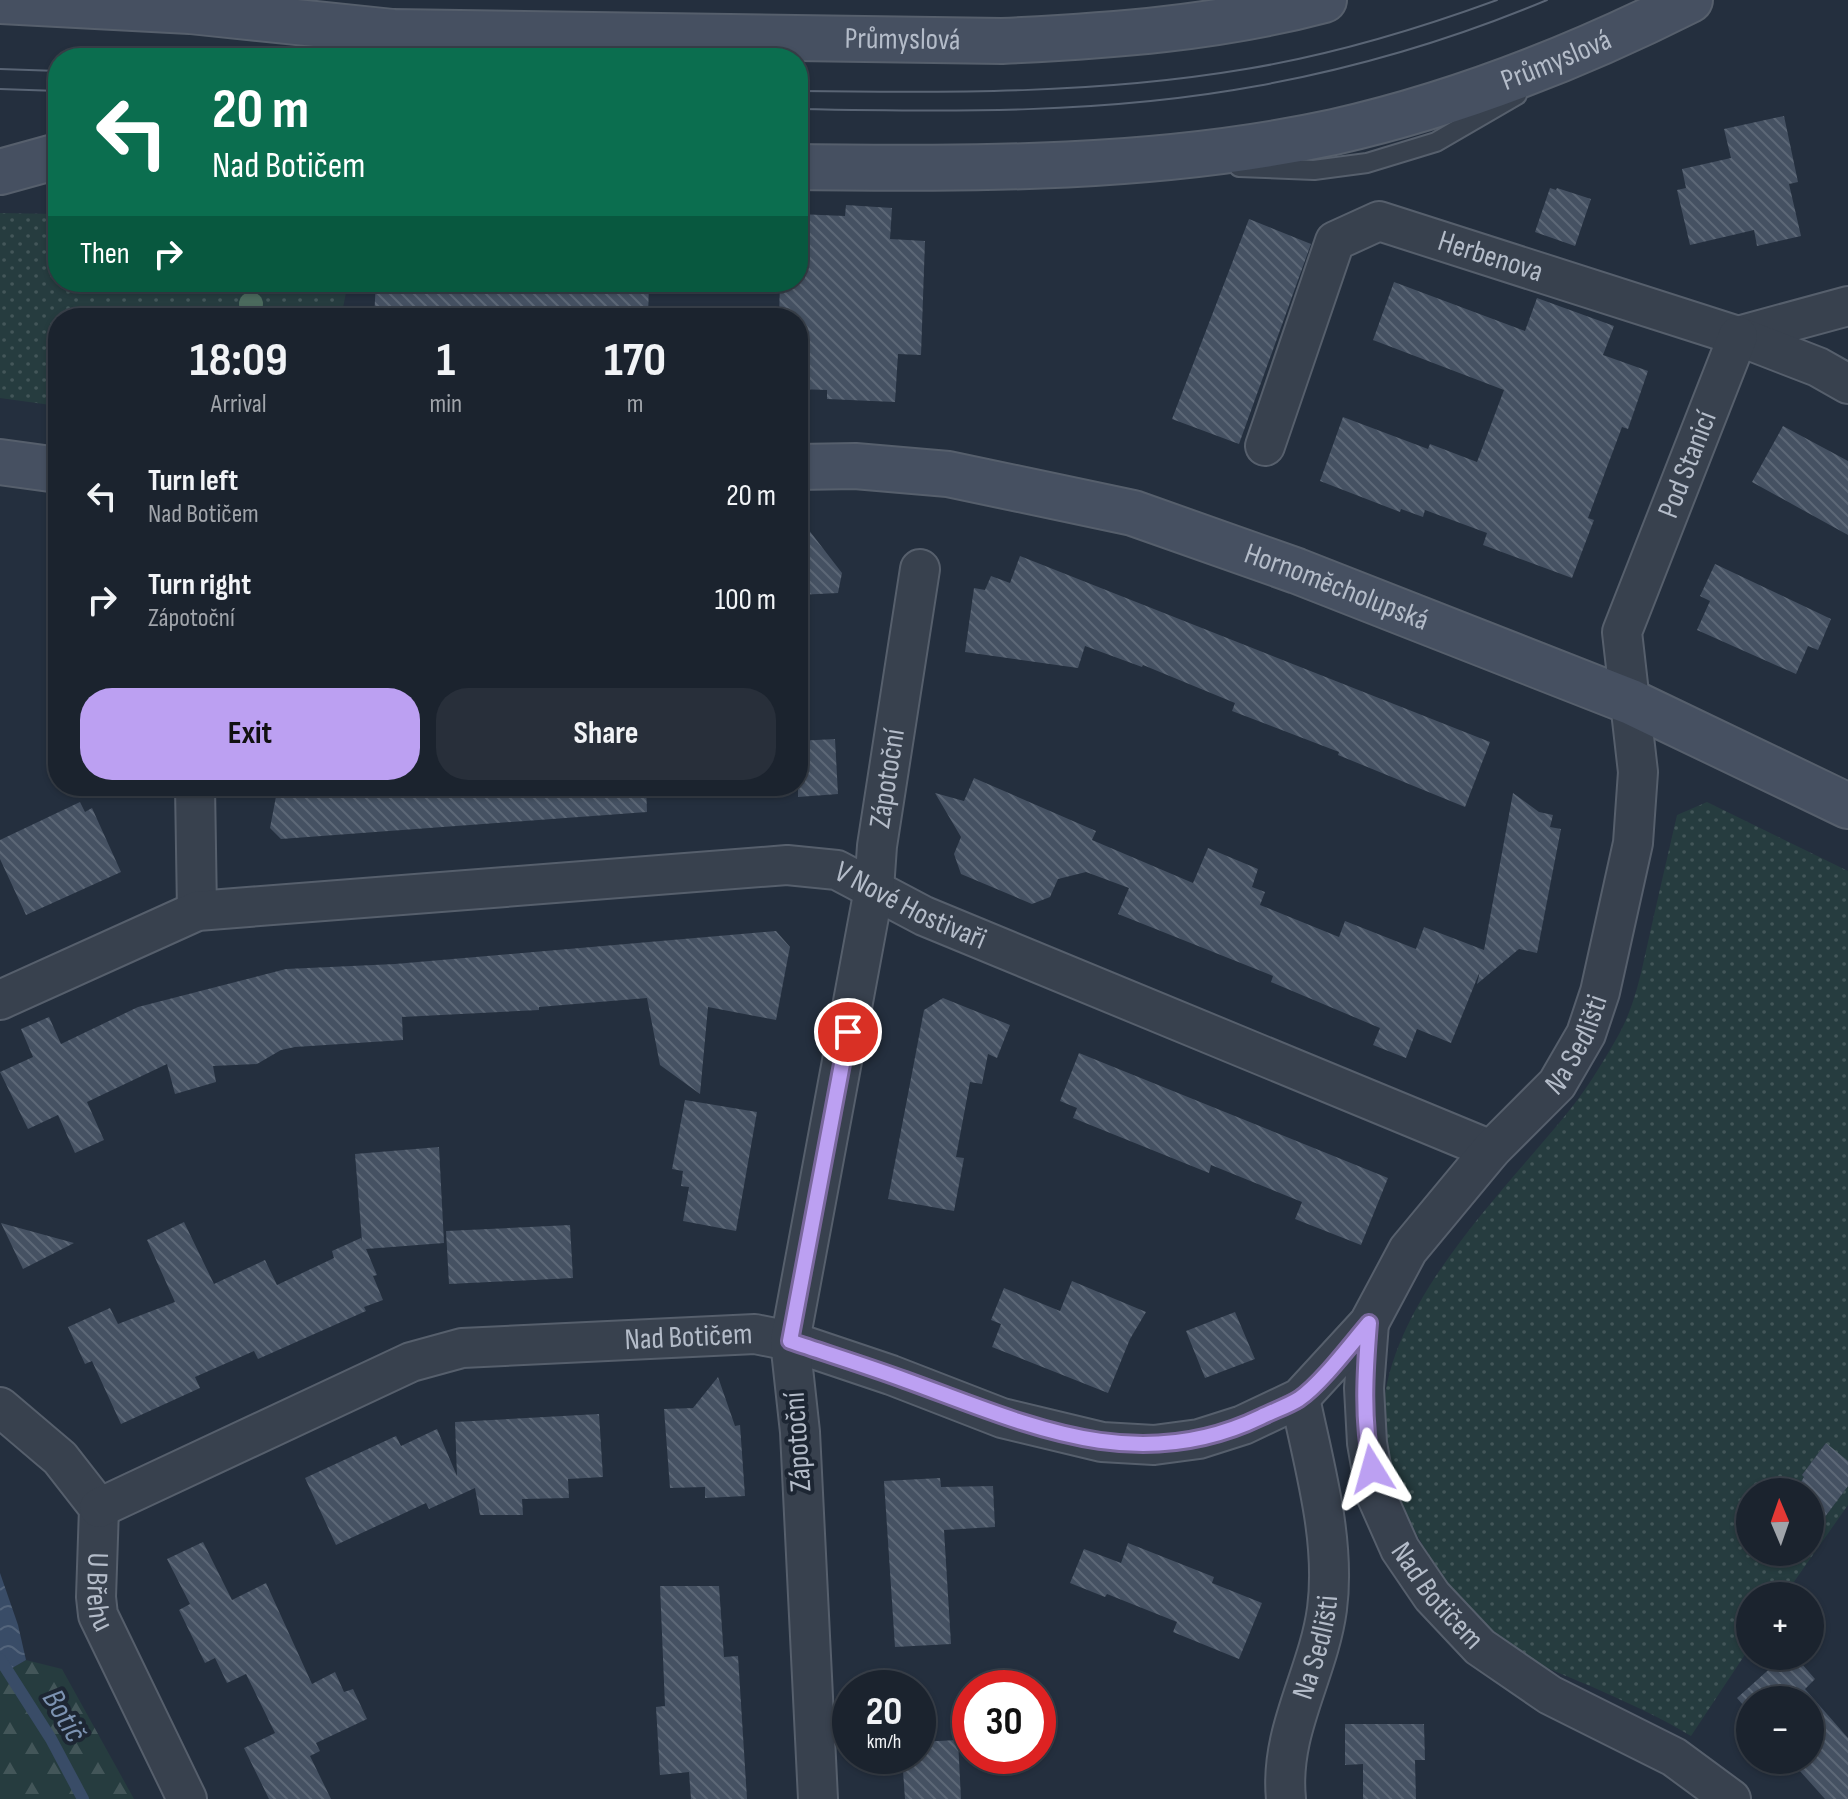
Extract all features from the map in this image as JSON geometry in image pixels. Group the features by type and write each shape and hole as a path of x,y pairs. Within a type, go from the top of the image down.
{"main road":[{"name":"Průmyslová","path":"0,1 190,11 393,32 1002,41 1081,38 1227,21 1324,0"},
{"name":"Průmyslová","path":"808,167 1006,167 1120,162 1229,150 1324,134 1500,84 1651,20 1690,0"},
{"path":"0,148 48,150"},
{"path":"0,172 48,159"},
{"path":"0,462 48,469"},
{"name":"Hornoměcholupská","path":"808,467 855,466 948,474 1133,513 1297,571 1631,702 1848,806"}],"street":[{"name":"Herbenova","path":"1265,446 1335,241 1379,221 1738,336 1818,367 1848,384"},
{"path":"1738,336 1848,306"},
{"name":"Pod Stanicí","path":"1631,702 1622,632 1738,336"},
{"name":"Zápotoční","path":"818,1799 800,1432 790,1341 874,889 877,846 920,569"},
{"name":"Na Sedlišti","path":"1369,1323 1408,1250 1491,1150 1557,1084 1586,1034 1600,992 1633,843 1638,772 1631,702"},
{"path":"195,796 197,911"},
{"name":"V Nové Hostivaři","path":"0,1000 197,911 787,865 837,870 924,916 1491,1150"},
{"name":"Nad Botičem","path":"99,1508 411,1362 462,1348 755,1334 790,1341 905,1380 1002,1418 1102,1442 1154,1445 1199,1439 1243,1425 1300,1398 1369,1323"},
{"name":"Nad Botičem","path":"1369,1323 1364,1401 1376,1495 1400,1549 1432,1596 1480,1647 1538,1687 1674,1757 1731,1799"},
{"name":"Na Sedlišti","path":"1286,1799 1286,1758 1293,1722 1317,1656 1327,1609 1328,1560 1321,1496 1300,1398"},
{"name":"U Břehu","path":"0,1407 60,1458 99,1508 98,1615 187,1799"}],"lane":[{"path":"1227,21 1267,0"}],"green space":[{"path":"0,213 48,214 48,292 346,292 343,308 48,308 48,405 0,398"},
{"path":"1707,802 1848,871 1848,1461 1825,1444 1802,1475 1803,1478 1736,1478 1736,1566 1805,1566 1794,1582 1736,1582 1736,1668 1691,1736 1641,1709 1530,1659 1482,1623 1432,1561 1413,1527 1392,1480 1383,1429 1387,1386 1400,1343 1420,1302 1476,1222 1579,1098 1618,1036 1638,986 1677,815"},
{"path":"1848,1486 1848,1505 1824,1539 1824,1518"},
{"path":"26,1660 62,1669 134,1799 0,1799 0,1670 7,1671"}],"water":[{"path":"0,1573 26,1660 7,1671 0,1670"}],"building":[{"path":"1784,116 1798,182 1789,184 1801,236 1757,246 1754,230 1690,245 1677,190 1686,188 1682,169 1731,158 1724,129"},
{"path":"1550,188 1591,199 1575,246 1535,232"},
{"path":"846,205 892,208 890,239 925,241 921,355 898,354 895,402 827,399 827,390 808,389 808,308 779,308 780,292 808,292 808,214 845,216"},
{"path":"1249,219 1311,244 1239,444 1172,419"},
{"path":"1394,282 1525,331 1537,298 1614,326 1603,355 1648,371 1628,429 1622,427 1588,518 1594,520 1572,578 1483,545 1487,533 1425,510 1423,517 1401,509 1400,512 1320,481 1343,417 1428,449 1430,444 1477,462 1504,390 1373,340"},
{"path":"375,292 649,292 648,308 375,308"},
{"path":"1783,426 1848,461 1848,535 1752,482"},
{"path":"808,529 842,573 838,593 808,594"},
{"path":"1020,556 1490,742 1465,807 1338,755 1339,752 1232,711 1235,703 1143,665 1085,646 1078,668 965,652 974,588 985,590 991,576 1010,583"},
{"path":"1715,564 1831,619 1818,650 1808,646 1796,674 1697,630 1710,601 1700,596"},
{"path":"835,739 838,794 798,797 808,796 808,740"},
{"path":"974,778 1096,831 1092,840 1193,883 1208,848 1258,869 1252,887 1265,892 1260,905 1339,937 1345,921 1416,949 1424,927 1484,950 1513,793 1539,812 1553,815 1550,827 1561,829 1537,953 1519,949 1477,984 1480,971 1451,1043 1417,1029 1406,1058 1373,1045 1380,1028 1271,982 1273,976 1118,914 1129,888 1086,872 1058,879 1050,897 1032,904 961,874 954,854 961,837 935,793 964,801"},
{"path":"276,796 646,796 647,812 281,839 270,828"},
{"path":"80,802 85,812 92,808 121,872 26,915 0,859 0,840"},
{"path":"776,931 790,947 776,1020 708,1007 700,1094 660,1065 647,998 539,1007 539,1010 402,1017 403,1040 295,1047 281,1050 257,1064 213,1066 216,1082 175,1094 167,1064 87,1102 104,1140 75,1153 58,1115 28,1129 0,1072 33,1057 21,1029 49,1017 61,1044 138,1007 286,969 395,964"},
{"path":"943,998 1010,1025 997,1058 988,1054 982,1084 970,1082 956,1157 964,1158 954,1211 888,1199 924,1010"},
{"path":"1079,1053 1388,1178 1361,1245 1295,1219 1302,1202 1211,1165 1209,1173 1073,1118 1077,1108 1060,1101"},
{"path":"685,1100 757,1112 736,1231 683,1221 689,1187 681,1186 683,1171 672,1169"},
{"path":"439,1147 444,1243 366,1249 383,1300 364,1307 366,1311 258,1359 254,1351 195,1377 200,1388 121,1424 92,1361 85,1364 68,1327 110,1308 118,1324 175,1302 147,1240 184,1222 214,1284 265,1260 277,1285 334,1258 332,1251 361,1238 362,1241 355,1154"},
{"path":"1,1223 74,1243 23,1269"},
{"path":"570,1225 573,1278 449,1284 446,1231"},
{"path":"1072,1281 1146,1312 1130,1339 1108,1393 992,1347 1001,1324 991,1320 1004,1288 1060,1311"},
{"path":"1235,1312 1255,1359 1205,1378 1186,1331"},
{"path":"718,1377 735,1426 740,1425 745,1496 705,1498 705,1487 670,1488 664,1409 693,1408"},
{"path":"599,1414 603,1477 568,1479 569,1498 522,1499 523,1515 480,1515 475,1488 429,1509 426,1503 336,1545 305,1478 396,1436 401,1446 437,1429 457,1476 455,1422"},
{"path":"1826,1443 1848,1461 1848,1486 1824,1518 1824,1478 1803,1478 1802,1475"},
{"path":"940,1478 941,1487 993,1486 995,1527 944,1530 951,1644 895,1647 884,1481"},
{"path":"203,1542 232,1600 266,1583 312,1684 335,1672 344,1692 353,1689 367,1719 316,1743 320,1751 310,1756 331,1799 269,1799 244,1748 275,1733 246,1674 227,1683 215,1658 205,1663 179,1610 190,1604 167,1559"},
{"path":"1128,1543 1214,1577 1212,1583 1262,1603 1239,1659 1173,1632 1177,1622 1070,1583 1084,1549 1121,1563"},
{"path":"660,1586 719,1586 724,1657 738,1656 747,1799 691,1799 689,1772 660,1775 656,1707 665,1706"},
{"path":"1768,1670 1807,1670 1815,1679 1808,1686 1750,1686"},
{"path":"1824,1711 1848,1738 1848,1799 1825,1799 1803,1774 1824,1774"},
{"path":"1345,1724 1424,1724 1425,1760 1415,1760 1416,1799 1363,1799 1363,1764 1345,1765"},
{"path":"952,1740 952,1774 960,1774 961,1799 905,1799 903,1774 936,1774 936,1741"}],"waterway":[{"name":"Botič","path":"0,1659 51,1739 83,1799"}],"tram line":[{"path":"808,91 1023,90 1190,77 1341,49 1497,0"},
{"path":"808,109 1028,109 1200,95 1294,79 1368,61 1440,40 1547,0"},
{"path":"0,69 48,71"},
{"path":"0,89 48,91"}],"route":[{"path":"848,1032 790,1341 905,1380 1002,1418 1102,1442 1154,1445 1199,1439 1243,1425 1300,1398 1369,1323 1364,1388 1367,1443 1372,1469"}]}
